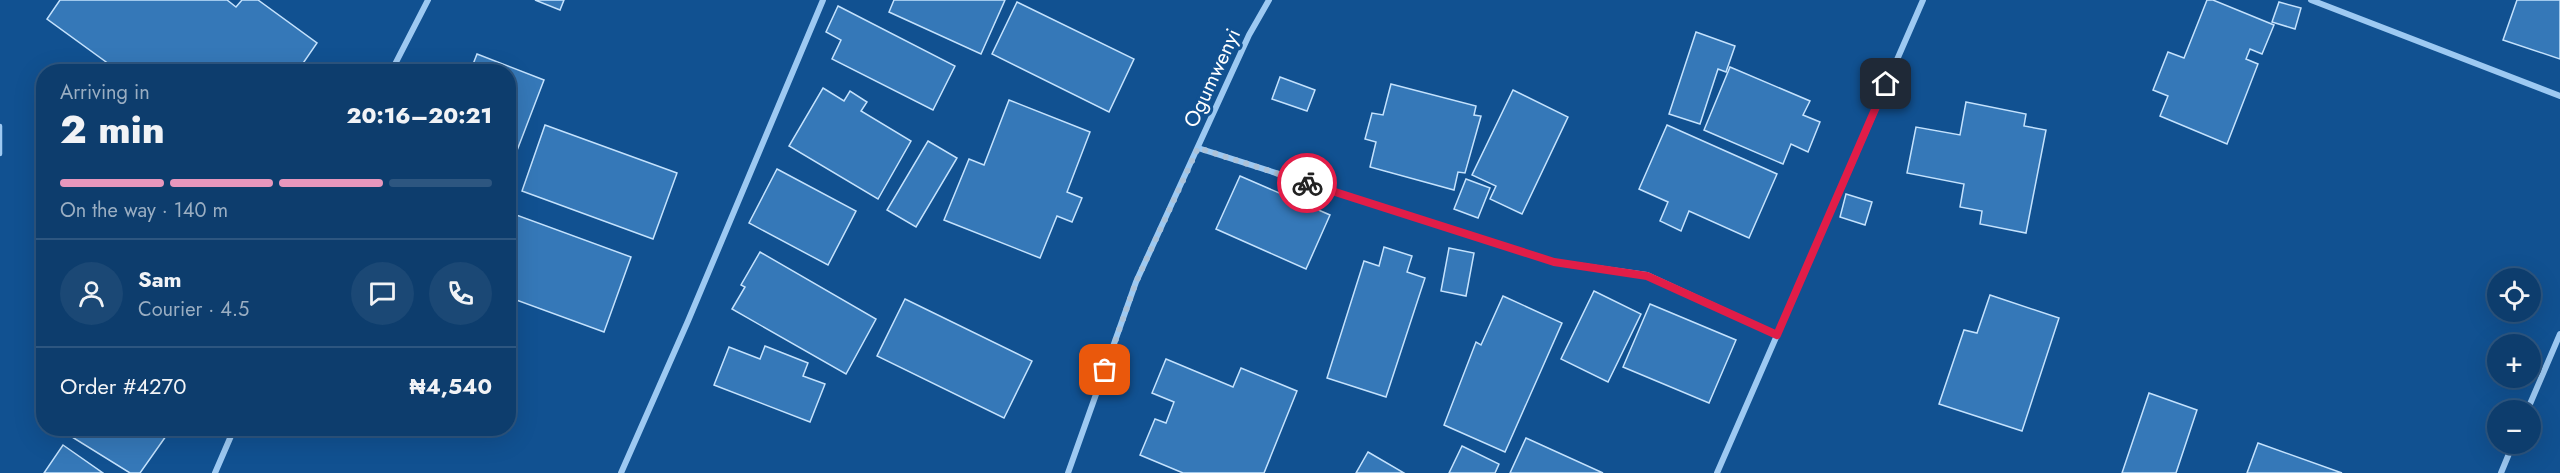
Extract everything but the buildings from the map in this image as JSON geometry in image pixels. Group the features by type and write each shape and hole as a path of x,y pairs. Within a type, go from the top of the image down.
{"street":[{"path":"395,64 428,0"},
{"path":"621,473 688,321 823,0"},
{"name":"Ogumwenyi","path":"1068,473 1136,282 1249,35 1269,0"},
{"path":"1716,473 1923,0"},
{"path":"2311,0 2560,96"},
{"path":"1198,148 1554,262 1647,276 1777,335"},
{"path":"2532,400 2560,334"},
{"path":"214,473 231,436"},
{"path":"2500,473 2509,454"}],"lane":[{"path":"0,126 0,154"}],"way so far":[{"path":"1105,370 1136,282 1198,148 1307,183"}],"route":[{"path":"1307,183 1554,262 1578,267 1621,270 1647,276 1777,335 1886,84"}]}
